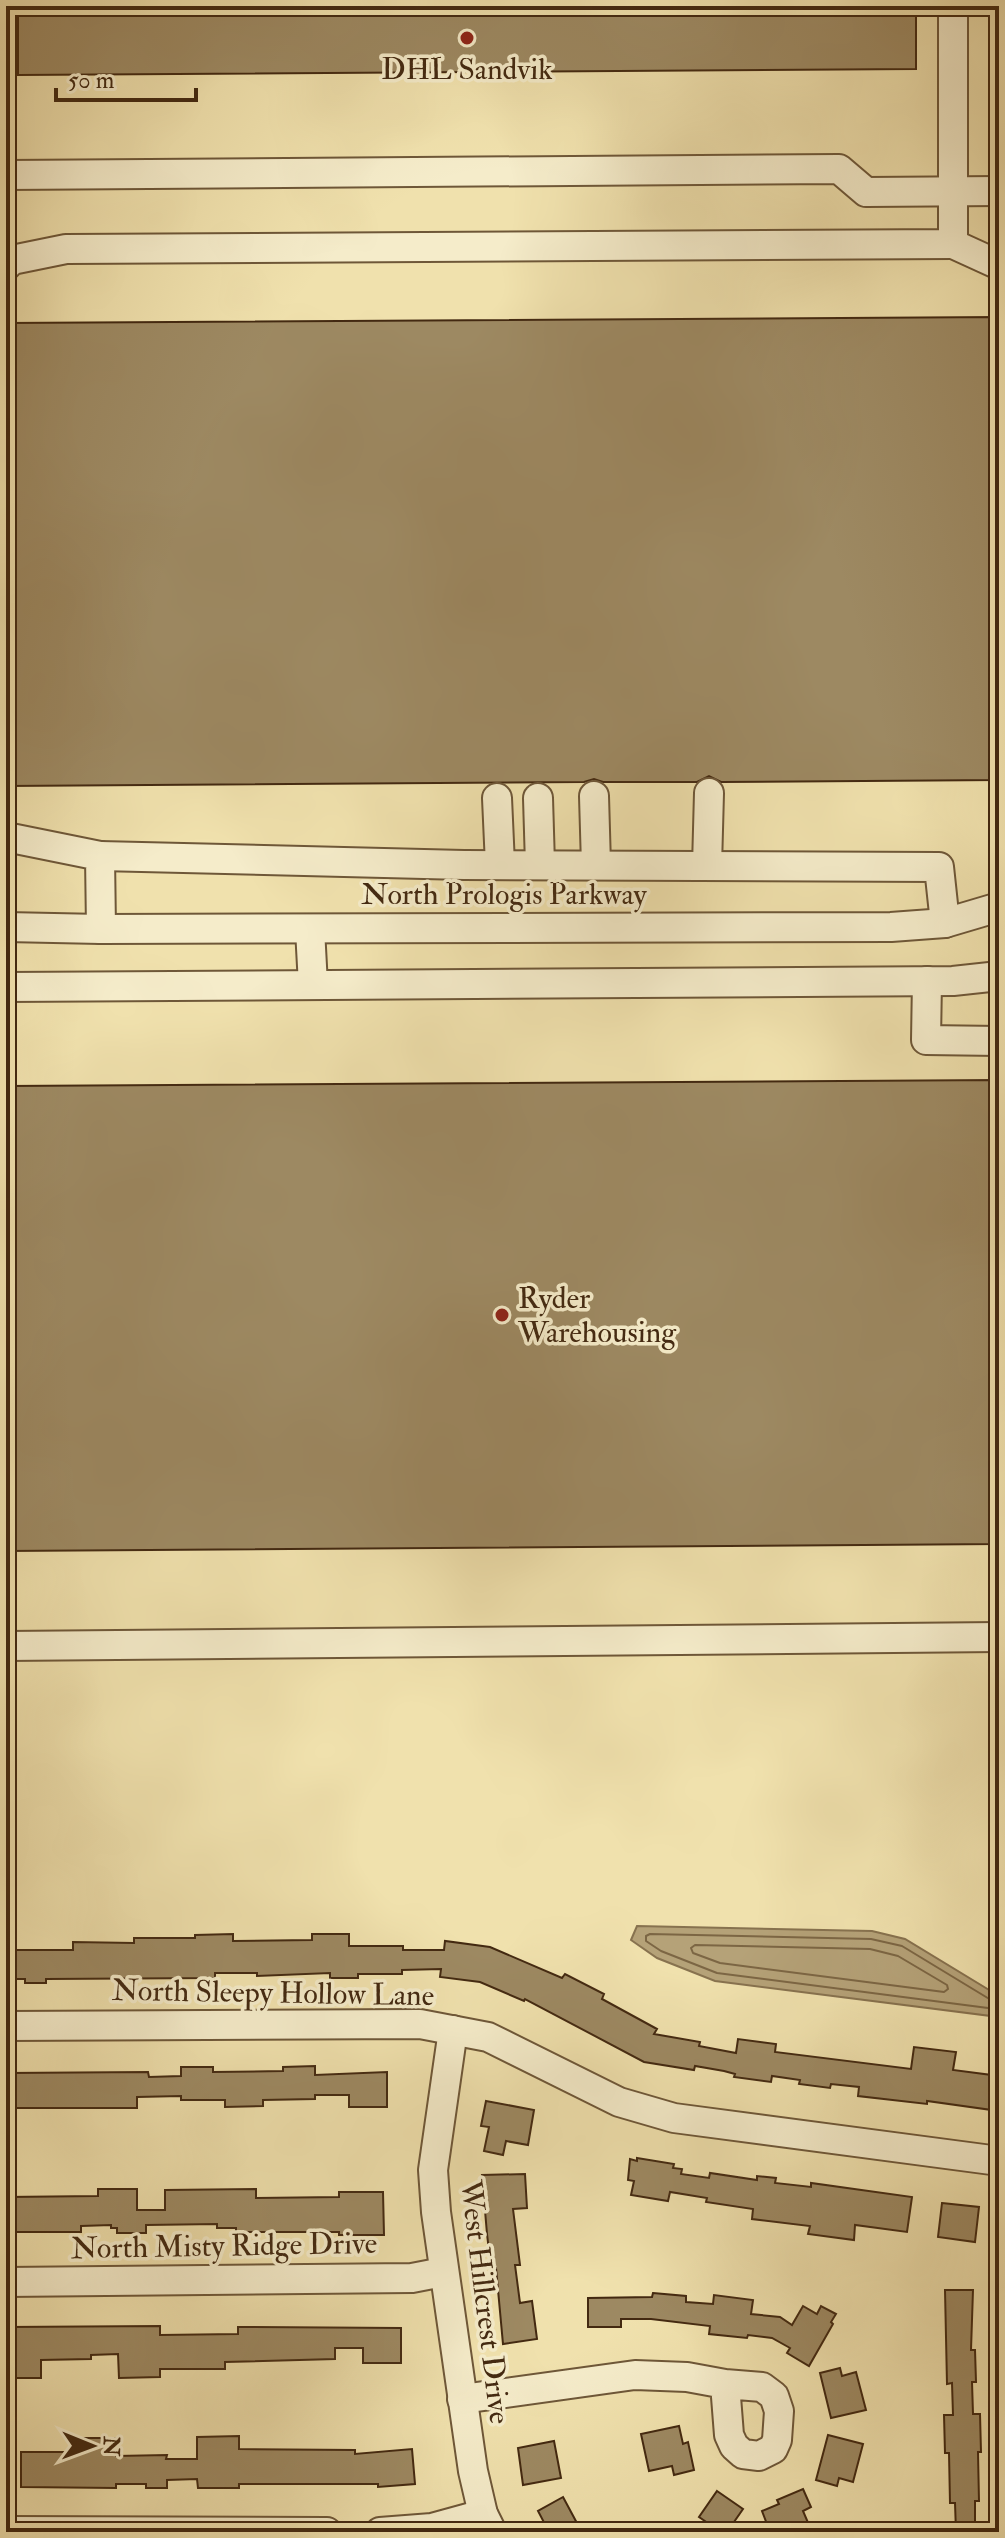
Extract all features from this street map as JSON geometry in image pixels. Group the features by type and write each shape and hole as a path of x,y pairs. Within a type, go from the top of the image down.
{"street":[{"path":"953,6 953,244"},
{"path":"6,175 839,169 866,192 999,191"},
{"path":"6,266 12,260 66,249 953,244 999,265"},
{"path":"707,866 709,793"},
{"path":"594,796 596,865"},
{"path":"497,798 500,865"},
{"path":"538,798 540,865"},
{"path":"6,837 100,856 500,865 939,867 945,923"},
{"path":"100,856 101,929"},
{"name":"North Prologis Parkway","path":"6,927 891,927 945,923 999,907"},
{"path":"310,929 313,985"},
{"path":"6,987 927,981 999,976"},
{"path":"927,981 926,1040 999,1041"},
{"path":"6,1646 999,1637"},
{"name":"North Sleepy Hollow Lane","path":"6,2026 420,2024 488,2037 619,2102 674,2118 999,2161"},
{"name":"West Hillcrest Drive","path":"453,2030 433,2170 443,2272 462,2399 488,2523"},
{"name":"North Misty Ridge Drive","path":"6,2282 412,2278 443,2272"},
{"path":"462,2399 635,2375 687,2377 725,2384"},
{"path":"380,2532 488,2523"},
{"path":"6,2531 327,2532"}],"water":[{"path":"637,1926 872,1931 905,1939 999,1996 999,2017 715,1981 657,1958 631,1940"}],"building":[{"name":"DHL Sandvik","path":"18,6 916,6 916,69 18,75"},
{"path":"999,317 999,780 721,782 709,776 697,782 603,782 594,779 584,782 6,786 6,323"},
{"name":"Ryder Warehousing","path":"999,1080 999,1544 6,1551 6,1086"},
{"path":"233,1934 233,1941 312,1940 312,1934 349,1934 349,1946 403,1946 403,1950 444,1950 445,1941 490,1947 562,1978 565,1974 604,1994 602,1999 657,2029 654,2034 700,2042 699,2046 736,2053 738,2039 776,2044 775,2052 911,2069 914,2047 956,2052 953,2070 999,2076 999,2111 858,2096 859,2087 831,2084 830,2088 772,2076 771,2082 734,2077 735,2074 695,2066 694,2070 644,2062 525,1999 480,1982 440,1977 441,1969 402,1970 402,1974 358,1974 358,1978 330,1978 330,1973 257,1976 257,1973 215,1973 215,1978 46,1979 46,1983 25,1983 25,1979 13,1979 13,1950 73,1950 73,1942 134,1943 134,1938 195,1938 195,1935"},
{"path":"315,2066 315,2075 387,2072 387,2107 349,2107 349,2095 315,2095 315,2099 263,2100 263,2106 225,2107 225,2100 181,2100 181,2096 137,2097 137,2108 6,2108 6,2073 148,2072 149,2077 181,2076 181,2067 213,2067 213,2072 283,2071 283,2067"},
{"path":"486,2101 534,2110 528,2145 506,2141 503,2155 484,2151 489,2127 481,2126"},
{"path":"637,2158 674,2164 673,2168 682,2169 681,2174 709,2178 710,2173 757,2180 757,2176 776,2178 775,2183 811,2187 811,2183 912,2197 907,2232 855,2225 854,2240 808,2234 810,2226 752,2219 753,2209 706,2202 707,2198 670,2192 668,2201 631,2195 634,2181 628,2180 630,2159 637,2161"},
{"path":"525,2174 527,2208 513,2209 520,2265 515,2265 520,2303 532,2301 537,2339 503,2344 496,2268 491,2268 482,2175"},
{"path":"98,2189 137,2189 137,2210 165,2210 165,2190 256,2189 256,2198 339,2197 339,2192 383,2192 384,2235 236,2232 236,2228 217,2228 217,2224 146,2225 146,2233 117,2233 117,2228 111,2228 111,2225 81,2226 81,2232 6,2232 6,2197 98,2196"},
{"path":"942,2203 979,2207 975,2242 938,2237"},
{"path":"945,2290 973,2290 971,2350 975,2350 976,2382 972,2382 973,2414 980,2414 981,2452 978,2452 979,2501 975,2501 975,2532 956,2532 955,2503 950,2503 949,2453 945,2453 944,2415 953,2415 952,2383 947,2384"},
{"path":"653,2293 686,2296 686,2302 713,2304 714,2295 753,2300 751,2314 780,2317 792,2325 803,2306 817,2314 821,2306 836,2314 809,2366 787,2353 790,2348 772,2338 709,2334 710,2326 621,2319 621,2327 588,2327 588,2298 652,2297"},
{"path":"160,2326 160,2335 238,2334 238,2327 401,2328 401,2363 363,2363 363,2348 335,2348 335,2359 225,2362 225,2369 160,2369 160,2377 119,2378 118,2354 91,2355 91,2359 41,2360 41,2378 6,2378 6,2327"},
{"path":"840,2368 842,2376 856,2372 866,2410 831,2418 820,2373"},
{"path":"679,2426 683,2444 688,2442 694,2470 674,2475 672,2466 649,2471 641,2434"},
{"path":"828,2435 863,2444 853,2482 839,2478 837,2486 816,2480"},
{"path":"239,2436 239,2449 355,2450 355,2454 412,2449 415,2484 378,2487 378,2484 239,2484 239,2488 198,2488 197,2479 167,2480 167,2488 146,2488 146,2484 116,2484 116,2488 21,2487 21,2452 75,2452 75,2438 116,2438 116,2456 167,2455 166,2459 197,2459 197,2437"},
{"path":"554,2441 561,2478 523,2485 518,2448"},
{"path":"803,2489 811,2507 803,2511 812,2532 770,2532 762,2511 779,2504 777,2500"},
{"path":"717,2491 743,2509 727,2532 721,2532 699,2517"},
{"path":"563,2497 578,2525 567,2532 549,2532 538,2511"}],"place":[{"name":"DHL Sandvik","path":"467,38"},
{"name":"Ryder Warehousing","path":"502,1315"}]}
